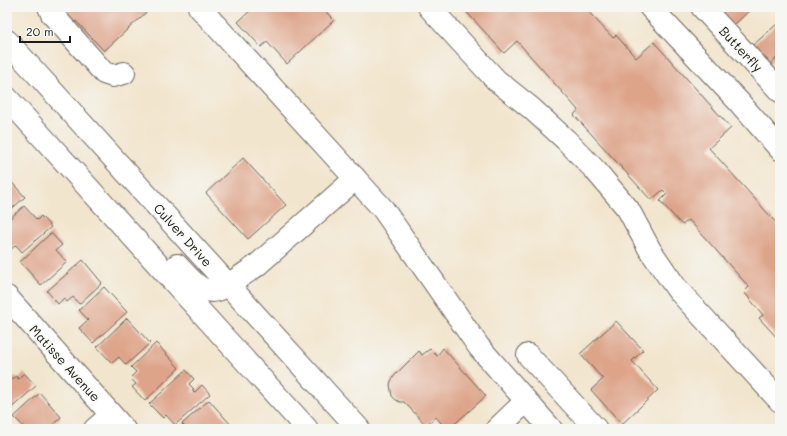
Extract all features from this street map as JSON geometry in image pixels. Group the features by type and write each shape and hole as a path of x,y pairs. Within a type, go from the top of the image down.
{"main road":[{"path":"49,7 52,14 104,73 113,76 124,73"},
{"path":"199,7 383,209 479,347 551,429"},
{"path":"429,7 496,80 531,108 566,140 596,171 628,209 650,250 677,289 780,400"},
{"path":"650,7 738,101 780,149"},
{"name":"Butterfly","path":"702,7 780,91"},
{"name":"Culver Drive","path":"7,41 359,429"},
{"path":"7,98 307,429"},
{"path":"125,229 137,231 148,237 200,288 213,291 221,290 256,266 355,178"},
{"name":"Matisse Avenue","path":"7,297 110,424"},
{"path":"528,355 596,429"},
{"path":"496,429 526,402"}],"building":[{"path":"60,7 152,7 104,51 76,21 74,23"},
{"path":"254,7 321,7 334,20 287,64 267,42 261,47 238,22"},
{"path":"462,7 584,7 613,38 616,35 636,58 654,42 731,128 709,148 780,227 780,341 759,318 763,315 744,292 749,287 689,220 682,225 660,201 667,194 663,190 651,200 574,115 578,110 517,41 504,53"},
{"path":"716,7 753,7 733,26"},
{"path":"777,24 780,28 780,55 769,65 752,46"},
{"path":"243,158 286,205 248,239 206,193"},
{"path":"7,177 25,197 7,213"},
{"path":"24,206 37,220 41,216 51,227 22,252 16,245 9,251 7,248 7,221"},
{"path":"51,233 62,245 56,250 67,262 41,285 20,262"},
{"path":"83,260 102,283 79,304 73,297 67,302 64,298 58,304 47,291"},
{"path":"104,287 127,312 93,343 79,328 88,320 79,310"},
{"path":"127,318 150,343 126,365 119,357 112,363 97,347"},
{"path":"616,321 643,350 632,361 658,390 622,424 591,390 603,379 580,354"},
{"path":"156,343 179,368 145,401 132,387 136,384 130,378 136,372 131,367"},
{"path":"443,348 486,396 449,429 446,429 436,417 426,425 404,402 396,400 392,396 390,385 395,375 419,351 422,355 430,349 437,356"},
{"path":"186,370 194,379 189,384 194,389 192,390 194,393 202,385 210,394 175,425 166,415 163,418 149,404"},
{"path":"24,373 36,386 7,412 7,377 10,380 16,376 18,379"},
{"path":"40,393 61,417 48,429 20,429 23,426 14,417"},
{"path":"209,400 232,426 228,429 187,429 182,424"}]}
